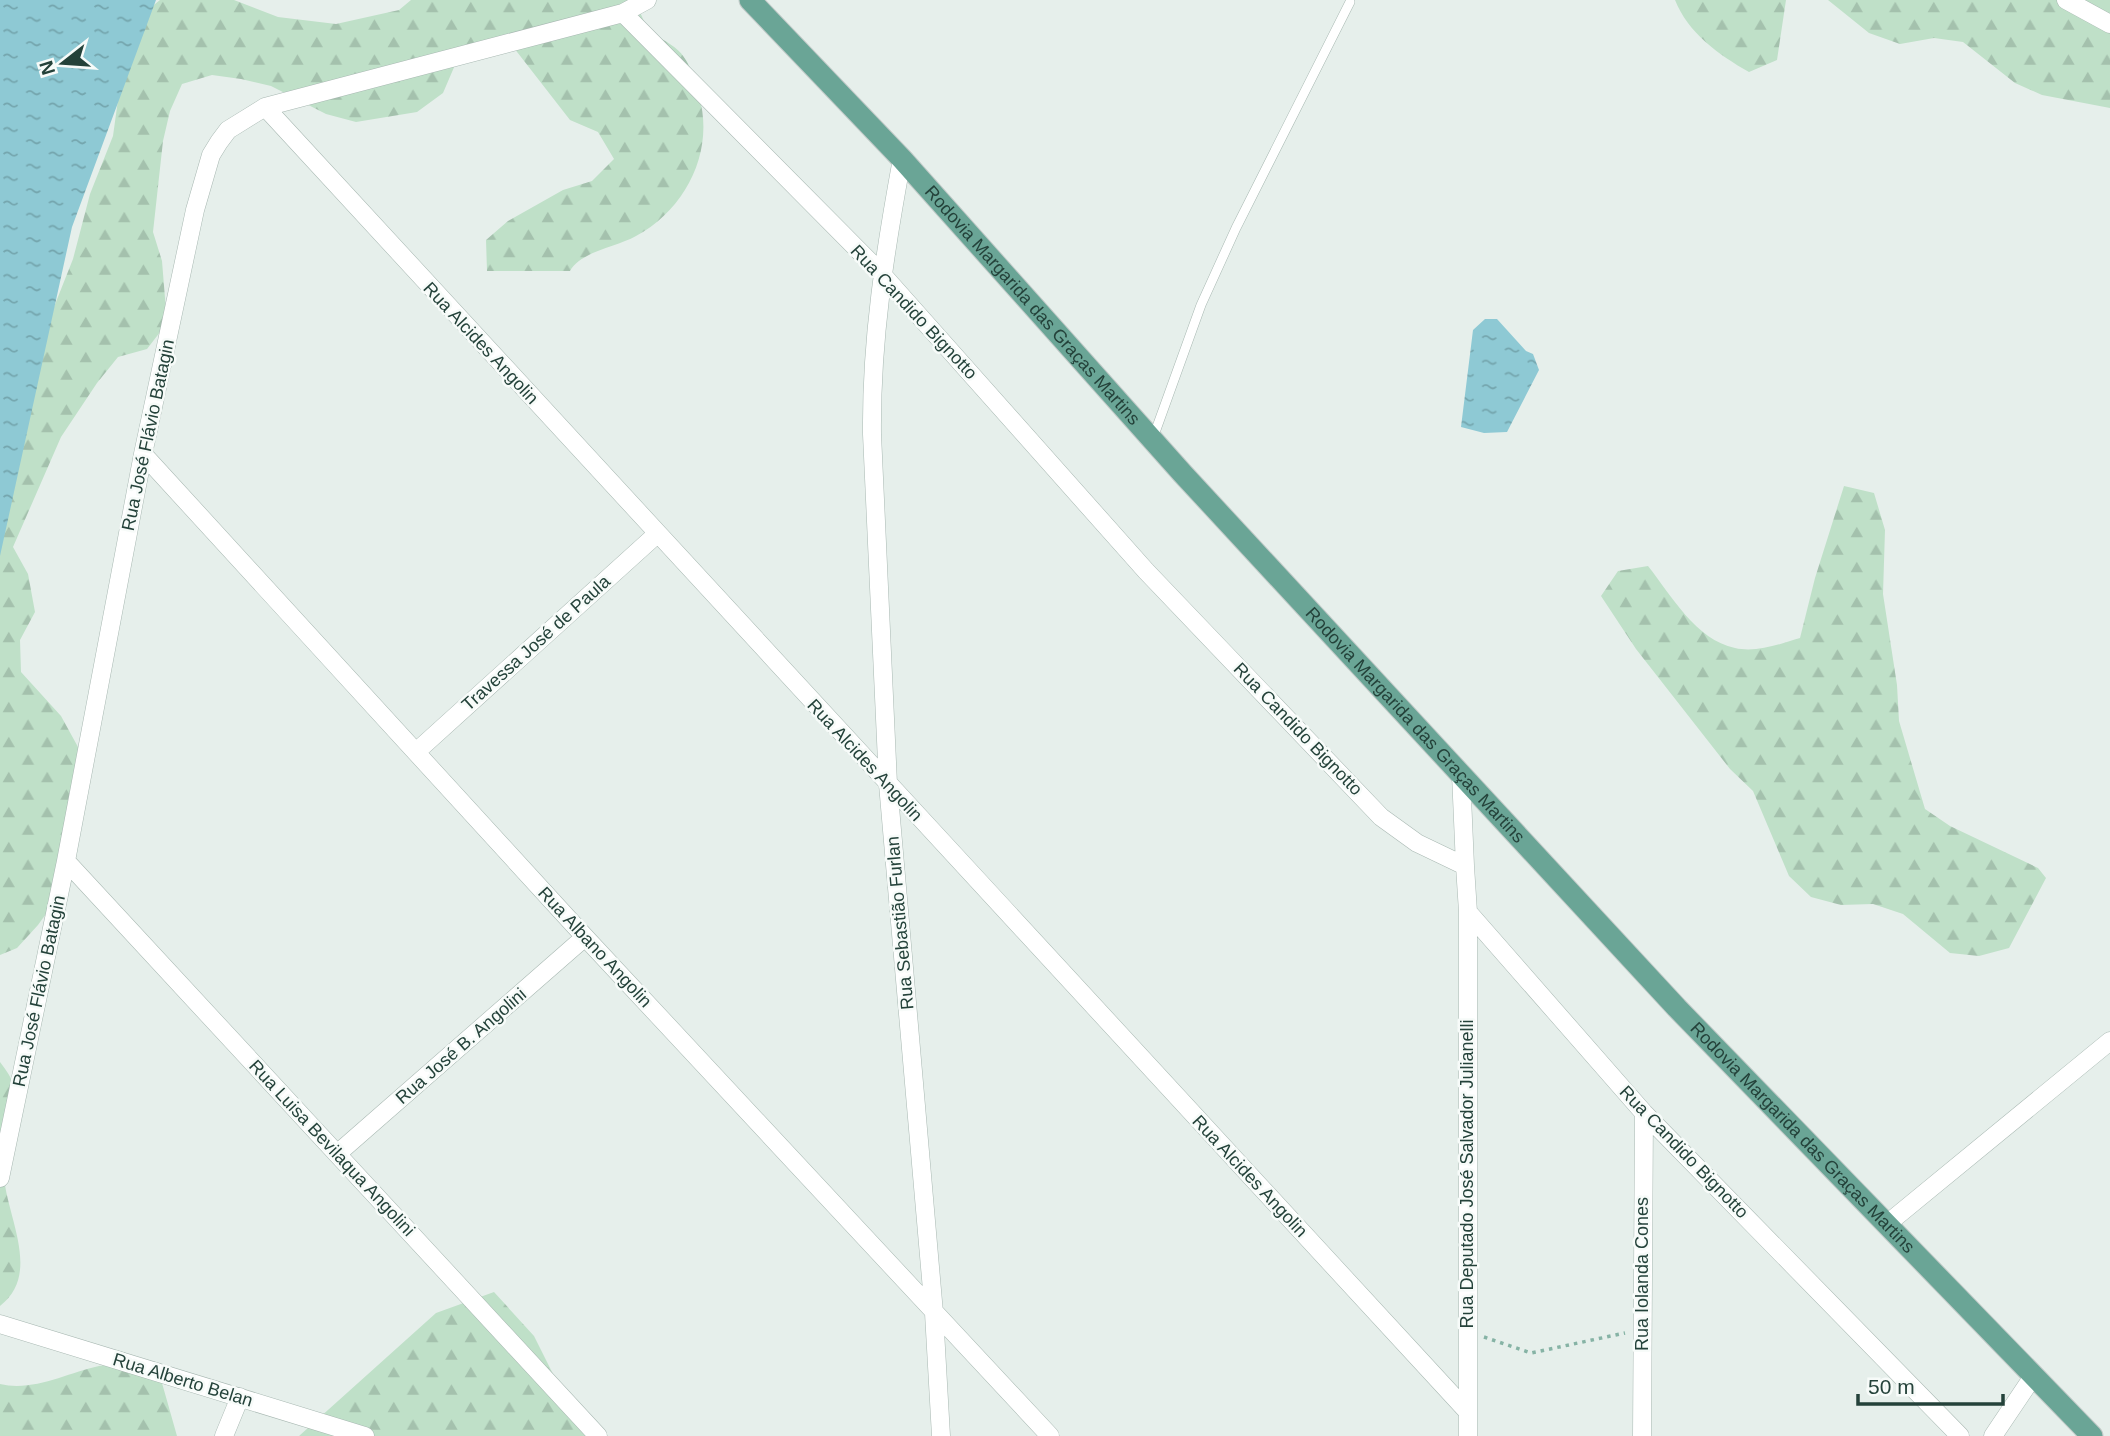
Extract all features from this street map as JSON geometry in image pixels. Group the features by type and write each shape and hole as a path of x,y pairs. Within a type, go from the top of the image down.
{"main road":[{"name":"Rodovia Margarida das Graças Martins","path":"750,0 902,159 1152,439 1676,1008 2092,1436"}],"street":[{"name":"Rua José Flávio Batagin","path":"0,1178 66,861 143,454 195,210 211,155 228,130 265,107 623,13 647,0"},
{"path":"2066,0 2110,24"},
{"name":"Rua Candido Bignotto","path":"623,13 881,273 1146,570 1381,817 1417,843 1465,866"},
{"name":"Rua Alcides Angolin","path":"265,107 1468,1411"},
{"name":"Rua Sebastião Furlan","path":"902,159 881,273 872,399 888,784 934,1313 941,1436"},
{"name":"Rua Albano Angolin","path":"143,454 585,937 1051,1436"},
{"name":"Travessa José de Paula","path":"416,752 657,534"},
{"path":"1461,774 1468,912"},
{"name":"Rua Luisa Bevilaqua Angolini","path":"66,861 598,1436"},
{"name":"Rua Candido Bignotto","path":"1468,912 1644,1113 1960,1436"},
{"name":"Rua Deputado José Salvador Julianelli","path":"1468,912 1468,1436"},
{"name":"Rua José B. Angolini","path":"337,1154 585,937"},
{"path":"1887,1224 2110,1041"},
{"name":"Rua Iolanda Cones","path":"1642,1436 1644,1113"},
{"name":"Rua Alberto Belan","path":"0,1324 365,1436"},
{"path":"1993,1436 2034,1375"},
{"path":"224,1436 240,1397"}],"lane":[{"path":"1152,439 1206,294 1350,2"}],"path":[{"path":"1467,1332 1531,1353 1558,1350 1641,1329"}],"green space":[{"path":"160,0 234,0 278,17 336,24 399,10 411,0 638,0 637,5 649,33 671,44 688,64 699,96 703,137 692,176 682,194 654,224 636,236 591,254 575,264 570,271 487,271 486,240 508,221 563,190 592,181 614,159 598,132 570,120 514,48 455,65 443,93 417,112 356,122 326,114 271,86 241,79 212,75 182,84 170,111 163,141 153,232 162,261 167,323 147,349 118,357 97,383 61,437 13,547 28,574 35,612 20,640 21,672 61,716 78,747 83,777 55,901 17,948 0,955 0,475 50,317 73,259 90,194 113,136 121,78 139,17"},
{"path":"1675,0 1786,0 1777,60 1749,72 1696,33"},
{"path":"1828,0 2110,0 2110,108 2042,95 2015,83 1963,42 1934,38 1900,44 1869,33"},
{"path":"1844,486 1874,493 1885,530 1883,594 1897,685 1899,721 1925,809 1950,826 2038,868 2046,878 2009,948 1979,956 1950,953 1903,914 1873,904 1841,905 1811,897 1789,876 1753,791 1730,769 1636,649 1601,596 1618,571 1648,566 1696,626 1721,643 1735,648 1751,649 1800,638 1815,578"},
{"path":"0,1062 19,1098 21,1117 17,1137 4,1167 8,1202 18,1239 19,1275 13,1292 0,1306"},
{"path":"494,1292 534,1336 562,1392 595,1436 299,1436 436,1313"},
{"path":"132,1364 160,1376 177,1436 0,1436 0,1384 25,1386 99,1366"}],"water":[{"path":"0,0 156,0 72,227 0,556"},
{"path":"1485,319 1497,319 1526,351 1533,354 1539,370 1507,432 1484,433 1461,427 1473,330"}]}
